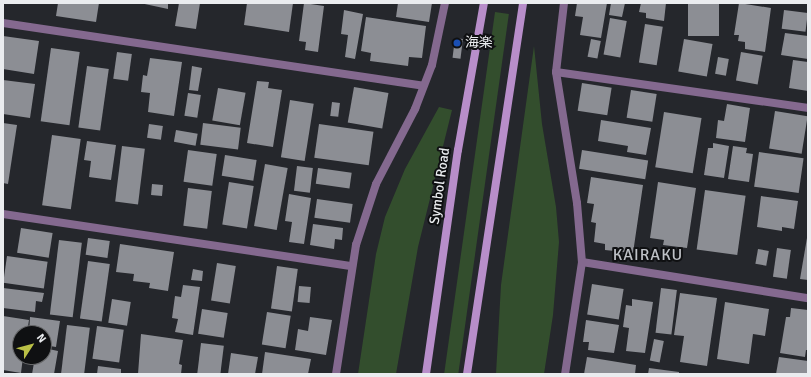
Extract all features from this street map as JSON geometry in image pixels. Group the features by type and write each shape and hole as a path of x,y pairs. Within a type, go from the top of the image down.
{"main road":[{"name":"Symbol Road","path":"426,374 458,150 484,3"},
{"path":"467,374 522,3"}],"street":[{"path":"336,374 352,266 376,184 415,109 441,29 444,3"},
{"path":"564,3 556,72 577,203 582,262 565,374"},
{"path":"3,23 423,86"},
{"path":"556,72 808,108"},
{"path":"3,214 352,266"},
{"path":"582,262 808,298"}],"green space":[{"path":"495,12 509,14 458,374 444,374"},
{"path":"534,46 542,124 556,207 559,242 553,315 544,374 496,374 501,285"},
{"path":"439,107 452,110 418,247 396,374 358,374 376,254 385,217 405,169"}],"building":[{"path":"58,3 99,3 96,22 56,16"},
{"path":"140,3 168,3 168,9"},
{"path":"179,3 200,3 196,29 175,26"},
{"path":"247,3 293,3 289,32 244,25"},
{"path":"304,3 324,6 318,52 305,50 306,42 299,41"},
{"path":"398,3 432,3 429,22 396,17"},
{"path":"577,3 607,3 601,38 580,35 583,17 575,16"},
{"path":"611,3 625,3 622,17 609,15"},
{"path":"641,3 666,3 664,21 646,18 646,13 639,12"},
{"path":"688,3 719,3 719,36 688,36"},
{"path":"739,3 771,8 765,52 745,49 745,42 738,41 739,35 734,35"},
{"path":"344,10 363,14 355,59 345,57 348,35 341,34"},
{"path":"784,10 808,13 806,32 782,29"},
{"path":"366,17 426,26 422,58 409,57 408,66 370,61 371,53 361,51"},
{"path":"610,18 627,21 620,57 604,54"},
{"path":"645,24 663,27 657,65 639,63"},
{"path":"785,33 808,36 808,59 781,55"},
{"path":"3,36 39,41 34,74 3,69"},
{"path":"455,38 463,39 461,59 453,58"},
{"path":"591,39 601,41 597,59 588,57"},
{"path":"684,39 713,44 707,77 678,71"},
{"path":"51,48 80,52 69,125 41,121"},
{"path":"117,52 132,54 128,81 113,79"},
{"path":"741,52 763,56 758,84 736,81"},
{"path":"718,57 729,59 726,76 715,74"},
{"path":"150,58 182,62 174,116 148,112 150,93 141,92 143,75 147,76"},
{"path":"793,60 808,62 808,91 789,88"},
{"path":"87,66 109,69 100,130 78,127"},
{"path":"192,66 202,68 198,91 189,90"},
{"path":"3,80 35,84 30,118 3,114"},
{"path":"257,81 269,82 268,88 282,90 273,147 247,143"},
{"path":"582,83 612,88 607,115 578,111"},
{"path":"354,87 388,93 382,129 348,122"},
{"path":"218,88 246,93 240,125 212,120"},
{"path":"631,90 657,94 652,122 627,118"},
{"path":"188,93 201,95 197,118 184,116"},
{"path":"290,100 314,104 305,161 281,157"},
{"path":"332,102 340,103 338,117 330,116"},
{"path":"727,104 750,108 745,142 716,138 718,120 724,121"},
{"path":"775,111 808,116 802,154 769,149"},
{"path":"664,112 702,118 693,173 655,167"},
{"path":"601,120 651,128 646,155 627,152 628,146 598,141"},
{"path":"3,123 17,125 8,184 3,183"},
{"path":"203,123 241,128 238,149 200,145"},
{"path":"149,124 163,126 161,140 147,138"},
{"path":"319,124 373,132 369,165 314,158"},
{"path":"176,130 198,134 196,146 174,142"},
{"path":"52,135 81,139 71,209 42,205"},
{"path":"87,141 116,145 111,180 89,177 91,161 84,160"},
{"path":"713,143 729,146 724,178 704,175 708,148 713,148"},
{"path":"122,146 145,149 138,204 115,202"},
{"path":"733,146 747,148 746,153 753,154 749,182 728,179"},
{"path":"188,150 217,154 212,186 184,182"},
{"path":"582,150 648,160 645,179 579,169"},
{"path":"759,152 804,158 799,193 754,187"},
{"path":"225,155 257,160 253,181 222,176"},
{"path":"265,164 288,168 277,230 254,226"},
{"path":"297,166 313,168 310,193 294,191"},
{"path":"318,168 352,173 349,189 316,184"},
{"path":"591,177 643,185 633,253 605,250 605,244 594,242 596,223 591,222 594,204 587,203"},
{"path":"229,182 254,186 247,228 222,224"},
{"path":"658,182 696,188 687,248 663,245 664,240 650,238"},
{"path":"152,184 163,185 162,196 151,195"},
{"path":"188,188 212,191 207,229 183,226"},
{"path":"705,190 746,196 737,255 697,249"},
{"path":"289,194 311,198 304,244 289,242 292,222 285,221"},
{"path":"761,196 798,201 794,229 782,227 782,231 757,227"},
{"path":"317,199 353,204 350,223 314,218"},
{"path":"313,224 343,228 342,240 335,239 334,249 310,245"},
{"path":"21,228 53,233 49,258 17,253"},
{"path":"808,232 808,280 800,279"},
{"path":"88,238 110,241 107,258 86,255"},
{"path":"59,240 82,243 73,317 50,314"},
{"path":"120,244 174,252 168,291 149,288 150,283 133,281 134,274 116,272"},
{"path":"777,248 791,250 787,279 773,277"},
{"path":"758,249 769,251 766,266 755,264"},
{"path":"7,256 48,262 44,288 3,283"},
{"path":"88,261 110,264 102,321 80,318"},
{"path":"217,263 236,266 230,304 211,301"},
{"path":"277,266 298,269 292,312 271,309"},
{"path":"193,269 203,271 202,281 191,280"},
{"path":"592,284 624,289 619,320 587,315"},
{"path":"183,285 200,287 193,335 175,332 178,319 172,318 175,296 181,297"},
{"path":"299,286 311,287 310,303 298,302"},
{"path":"3,288 44,293 42,302 36,301 35,312 3,308"},
{"path":"661,288 677,290 671,335 656,333"},
{"path":"680,293 717,298 707,366 680,362 684,336 674,335"},
{"path":"112,299 131,302 127,326 108,323"},
{"path":"632,299 653,302 645,353 626,351 629,328 623,327 626,305 632,306"},
{"path":"725,302 769,309 765,336 753,334 749,364 717,359"},
{"path":"791,308 808,310 808,350 806,350 805,357 780,353 786,317 790,317"},
{"path":"202,309 228,313 224,338 198,334"},
{"path":"267,312 291,316 286,348 262,345"},
{"path":"3,316 29,320 28,325 12,325 12,365 22,365 21,373 3,370"},
{"path":"30,317 60,321 56,347 52,346 52,325 30,325"},
{"path":"310,317 332,320 326,355 295,350 298,329 308,331"},
{"path":"586,320 619,325 614,353 588,350 589,342 583,342"},
{"path":"67,325 90,328 84,374 61,374"},
{"path":"97,326 124,330 119,362 92,359"},
{"path":"141,334 183,340 179,364 182,365 181,374 138,374"},
{"path":"654,339 664,341 660,363 650,361"},
{"path":"201,343 224,346 220,374 197,374"},
{"path":"52,350 58,351 54,374 32,374 34,365 52,365"},
{"path":"265,352 311,359 308,374 262,374"},
{"path":"231,353 258,357 255,374 228,374"},
{"path":"587,357 636,365 635,374 584,374"},
{"path":"779,357 808,361 808,374 776,374"},
{"path":"98,366 121,369 121,374 97,374"},
{"path":"649,368 679,372 679,374 648,374"}],"place":[{"name":"海楽","path":"457,43"}],"district":[{"name":"KAIRAKU","path":"648,255"}]}
